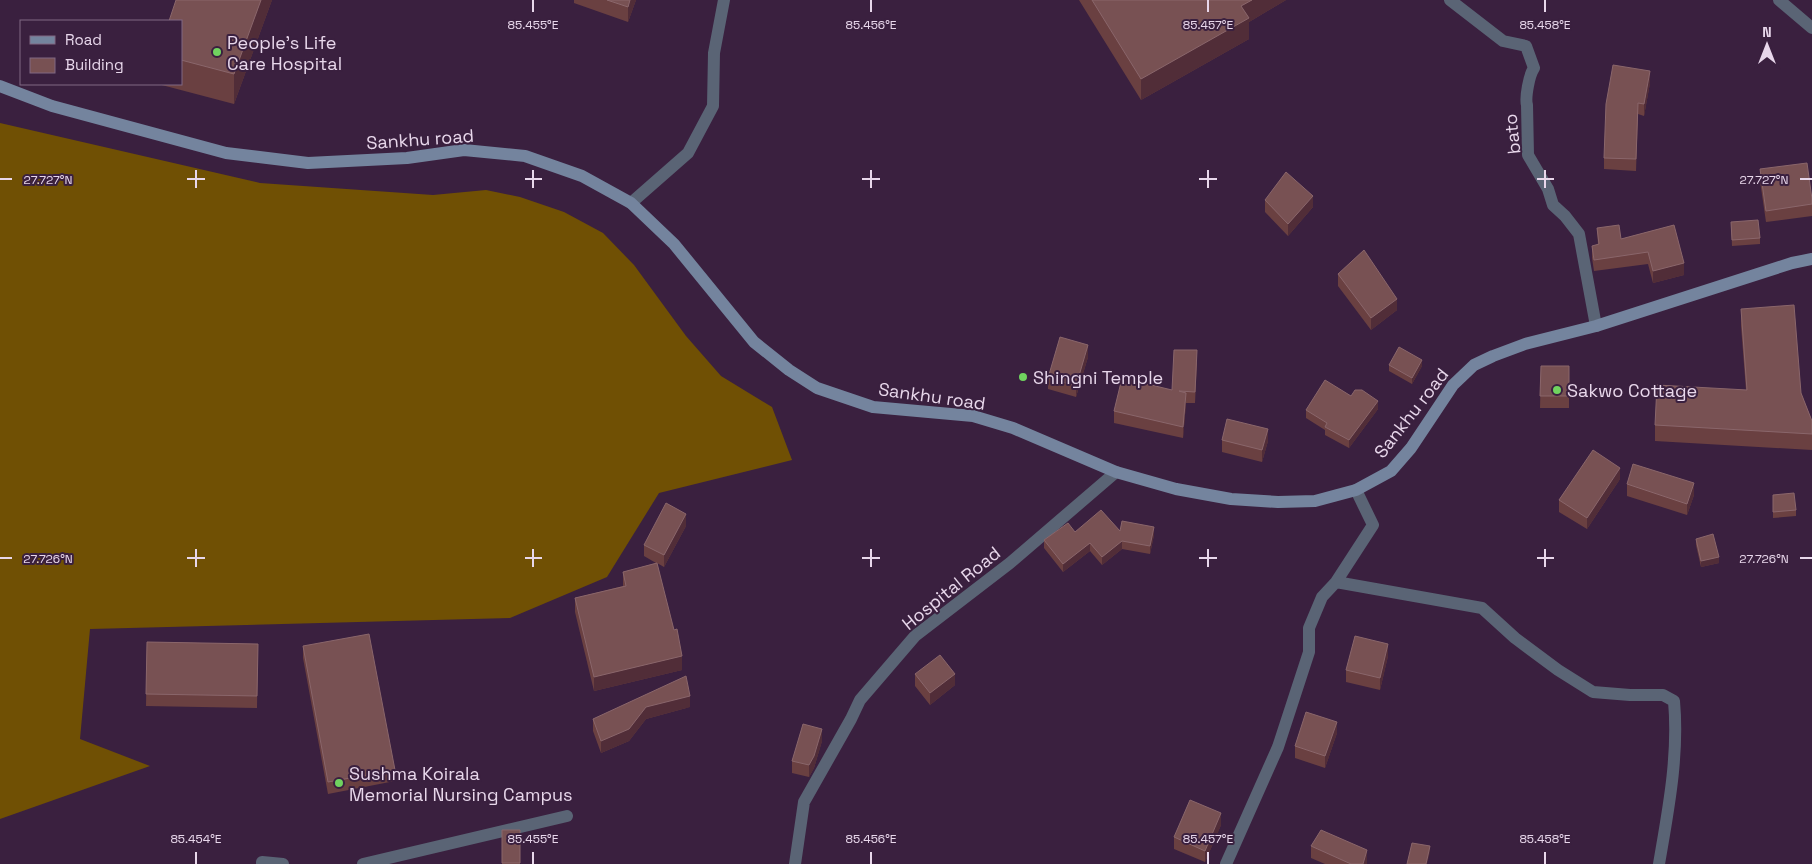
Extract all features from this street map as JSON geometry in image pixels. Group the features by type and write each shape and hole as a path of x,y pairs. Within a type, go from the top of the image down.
{"main road":[{"name":"Sankhu road","path":"0,86 52,106 226,153 308,163 407,158 464,150 525,156 582,176 631,204 674,244 754,342 789,370 818,388 874,407 981,418 1013,428 1116,472 1176,489 1231,499 1278,502 1315,501 1356,490 1391,471 1411,448 1453,385 1474,365 1525,344 1596,326 1812,258"}],"street":[{"path":"631,204 688,153 713,106 714,53 724,0"},
{"name":"bato","path":"1450,0 1503,41 1526,46 1534,68 1530,75 1529,90 1525,99 1527,105 1528,154 1548,189 1553,205 1579,234 1596,326"},
{"path":"1779,0 1812,28"},
{"name":"Hospital Road","path":"795,864 804,802 860,700 915,636 1010,563 1116,472"},
{"path":"1226,864 1278,747 1309,652 1308,628 1322,597 1336,582 1373,525 1356,490"},
{"path":"1336,582 1482,608 1515,638 1558,670 1593,692 1663,695 1674,702 1676,716 1672,790 1659,864"},
{"path":"363,864 567,816"},
{"path":"262,864 262,862 283,864"}],"shaded area":[{"path":"0,123 260,183 433,195 486,190 520,197 564,212 603,233 634,265 686,336 721,376 772,407 792,460 659,493 607,577 510,618 90,629 80,739 150,766 0,819"}],"building":[{"name":"People's Life Care Hospital","path":"176,0 261,0 234,74 182,60 182,20 169,20"},
{"path":"607,0 630,0 628,7"},
{"path":"1092,0 1252,0 1241,6 1249,18 1141,79"},
{"path":"1613,65 1650,71 1644,104 1638,103 1636,159 1604,158 1606,104"},
{"path":"1807,163 1812,204 1766,211 1760,169"},
{"path":"1286,172 1313,196 1288,224 1265,200"},
{"path":"1758,220 1760,238 1732,240 1731,222"},
{"path":"1619,225 1621,239 1674,225 1684,263 1653,271 1648,252 1594,260 1592,246 1599,244 1597,228"},
{"path":"1364,250 1397,299 1371,318 1338,274"},
{"path":"1794,305 1801,393 1812,421 1812,434 1655,425 1657,385 1747,390 1741,309"},
{"path":"1060,337 1088,345 1076,386 1048,378"},
{"path":"1399,347 1422,360 1412,378 1389,365"},
{"path":"1174,350 1197,350 1195,392 1179,391 1186,393 1183,427 1114,411 1122,378 1172,390"},
{"path":"1541,366 1569,366 1569,396 1540,396"},
{"path":"1325,380 1351,396 1355,390 1362,390 1378,401 1349,440 1325,427 1327,423 1306,410"},
{"path":"1227,419 1268,429 1262,450 1222,440"},
{"path":"1593,450 1620,468 1587,518 1559,500"},
{"path":"1633,464 1694,483 1687,504 1627,484"},
{"path":"1794,493 1796,510 1773,512 1773,495"},
{"path":"666,503 686,514 664,555 644,545"},
{"path":"1101,510 1120,531 1122,521 1154,527 1150,546 1122,541 1102,557 1090,543 1063,564 1044,540 1068,523 1075,532"},
{"path":"1713,534 1719,557 1701,561 1696,539"},
{"path":"657,563 674,630 677,629 682,656 594,677 575,598 626,586 623,572"},
{"path":"369,634 395,770 328,782 303,646"},
{"path":"1355,636 1388,644 1380,678 1346,670"},
{"path":"147,642 258,644 257,696 146,694"},
{"path":"940,655 955,674 930,693 915,674"},
{"path":"686,676 690,696 646,707 629,729 601,741 593,719"},
{"path":"1306,712 1337,722 1325,756 1295,746"},
{"path":"803,724 822,729 814,756 809,765 792,761"},
{"path":"1190,800 1221,813 1205,851 1174,837"},
{"path":"502,830 520,830 520,863 502,863"},
{"path":"1321,830 1367,850 1363,864 1351,864 1311,846"},
{"path":"1412,843 1430,846 1426,864 1407,864"}],"place":[{"name":"People's Life Care Hospital","path":"217,52"},
{"name":"Shingni Temple","path":"1023,377"},
{"name":"Sakwo Cottage","path":"1557,390"},
{"name":"Sushma Koirala Memorial Nursing Campus","path":"339,783"}]}
